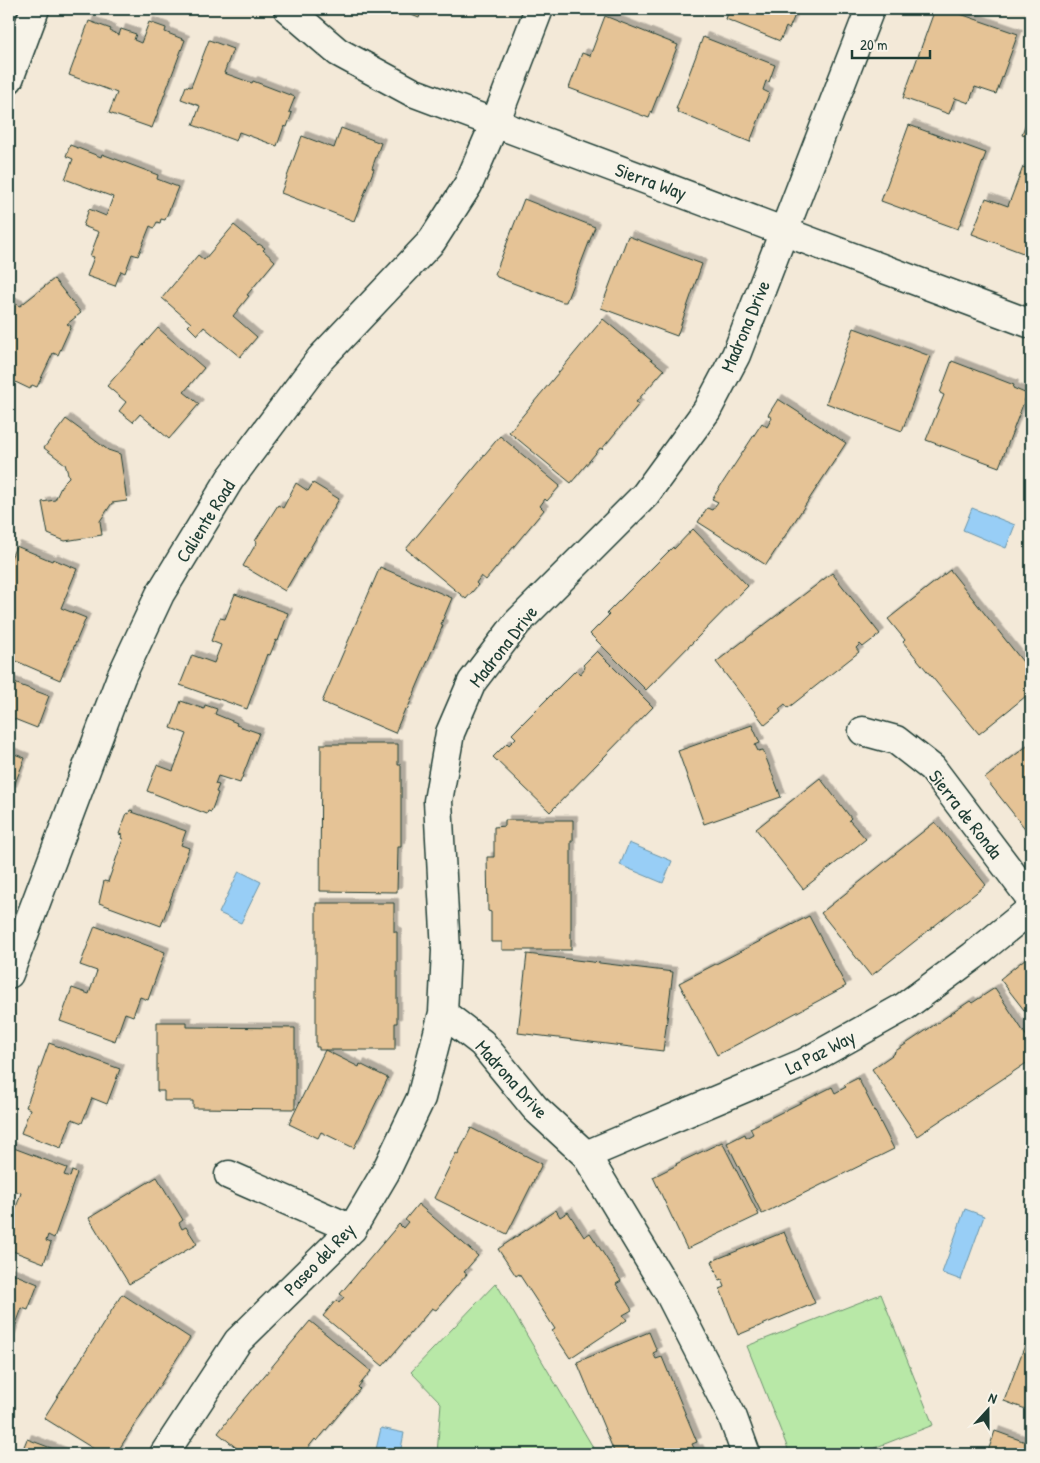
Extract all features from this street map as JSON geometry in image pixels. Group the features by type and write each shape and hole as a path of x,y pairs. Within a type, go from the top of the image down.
{"street":[{"path":"9,79 35,9"},
{"name":"Sierra Way","path":"288,9 338,52 412,92 1031,324"},
{"name":"Caliente Road","path":"9,974 121,677 160,594 230,479 320,359 432,241 468,185 495,123 539,9"},
{"name":"Madrona Drive","path":"746,1454 733,1418 669,1292 586,1156 535,1108 482,1043 444,1013 446,951 438,801 450,733 472,682 517,623 645,495 707,410 736,355 870,9"},
{"name":"Sierra de Ronda","path":"863,731 896,740 932,768 1031,899"},
{"name":"La Paz Way","path":"586,1156 804,1063 896,1012 973,956 1031,909"},
{"name":"Paseo del Rey","path":"164,1454 238,1341 352,1229 386,1173 421,1098 444,1013"},
{"path":"230,1175 352,1229"}],"green space":[{"path":"496,1283 597,1454 437,1454 441,1403 411,1372"},
{"path":"881,1294 933,1425 859,1454 790,1454 747,1346"}],"water":[{"path":"972,508 1015,525 1006,548 963,530"},
{"path":"629,843 672,861 663,883 620,865"},
{"path":"239,871 261,882 241,923 219,913"},
{"path":"965,1209 984,1216 961,1280 942,1273"},
{"path":"381,1428 404,1433 400,1454 375,1454"}],"building":[{"path":"405,9 422,9 419,18 404,12"},
{"path":"718,9 793,9 795,15 789,29 786,27 780,41 726,19 728,13"},
{"path":"935,9 946,9 1018,34 996,94 975,87 969,103 955,98 949,114 903,98"},
{"path":"605,16 678,45 649,118 569,88 582,53 590,56"},
{"path":"89,21 111,29 110,31 119,35 121,29 136,34 134,40 141,43 149,22 166,28 165,32 185,40 152,128 109,113 117,93 69,75"},
{"path":"703,37 775,65 769,82 766,81 763,90 769,93 750,142 677,112 678,109 676,109"},
{"path":"209,40 233,49 224,73 252,83 253,81 295,97 289,112 292,113 287,127 284,126 277,146 239,132 236,141 193,125 200,106 181,99 186,86 191,87"},
{"path":"1031,109 1031,137 1022,134"},
{"path":"909,125 986,153 958,229 881,201"},
{"path":"341,128 381,143 372,168 374,169 354,221 281,193 302,136 334,148"},
{"path":"70,145 101,157 102,154 158,175 157,179 178,187 165,220 161,219 160,223 157,222 154,228 150,226 138,256 132,254 125,273 121,271 115,286 87,276 94,257 90,256 99,232 83,226 89,209 106,216 113,197 65,179 73,159 66,156"},
{"path":"1023,167 1031,170 1031,256 972,234 986,198 1008,206"},
{"path":"524,199 595,227 566,302 497,277 495,274"},
{"path":"234,225 258,245 265,248 263,250 275,261 247,295 249,296 233,316 257,337 240,357 204,327 197,335 188,326 191,323 162,298 198,255 204,260"},
{"path":"628,236 702,264 677,336 601,308"},
{"path":"54,279 81,313 67,324 71,326 58,355 53,353 37,387 32,385 30,389 9,379 9,301 20,306"},
{"path":"603,319 664,370 636,402 639,404 602,449 600,448 571,483 509,432"},
{"path":"158,328 204,368 184,392 199,404 169,439 140,414 133,422 119,411 126,402 107,386"},
{"path":"854,328 930,356 902,431 826,403"},
{"path":"952,361 1014,385 1013,388 1027,394 999,467 926,440 944,395 940,393"},
{"path":"778,399 846,443 766,565 698,522 707,508 712,510 718,502 712,499 762,423 767,427 772,418 768,415"},
{"path":"66,419 108,450 120,454 127,501 112,503 100,521 102,535 65,541 48,534 42,502 55,500 63,483 69,477 65,464 44,448"},
{"path":"500,436 560,486 547,501 545,499 540,506 544,510 486,580 481,576 476,583 478,585 466,599 406,549"},
{"path":"296,483 308,491 313,483 339,499 285,591 243,566 257,542 255,541 278,505 283,508"},
{"path":"693,529 748,586 646,690 590,634 609,615 607,613"},
{"path":"16,546 77,569 61,608 86,618 60,680 9,658 9,563"},
{"path":"380,567 452,598 441,624 443,625 407,710 405,709 395,733 322,702"},
{"path":"950,570 1031,672 1031,692 979,734 903,642 905,640 888,619"},
{"path":"832,573 880,634 863,647 860,644 856,648 859,652 788,708 785,704 779,709 781,712 765,725 716,662"},
{"path":"235,594 288,613 278,641 276,640 270,655 267,654 247,709 180,685 192,655 214,663 221,645 211,641 220,618 225,619"},
{"path":"597,651 653,707 550,812 493,757 507,743 509,745 516,738 512,734 576,670 580,674 585,668 583,665"},
{"path":"9,681 49,696 37,728 9,717"},
{"path":"181,701 204,709 205,705 217,709 215,714 237,723 236,725 259,733 240,783 218,776 215,784 219,785 216,792 218,793 211,812 208,811 207,814 147,791 157,765 173,771 187,734 171,728"},
{"path":"752,725 760,743 755,745 758,751 763,750 781,797 704,824 678,751"},
{"path":"1031,743 1031,828 1027,831 985,778"},
{"path":"321,744 398,744 398,765 401,765 401,847 398,847 397,892 320,891"},
{"path":"9,752 25,758 12,791 9,790"},
{"path":"820,778 851,818 849,820 866,839 803,889 756,829"},
{"path":"130,810 186,831 181,845 189,848 161,926 99,903 104,881 108,882 123,839 121,838 122,835 119,834"},
{"path":"505,820 573,820 573,841 571,841 571,950 502,950 502,942 491,942 491,912 488,911 487,857 494,857 494,827 505,826"},
{"path":"935,822 986,885 871,976 821,913"},
{"path":"316,903 394,903 394,932 397,932 397,1023 395,1023 395,1050 319,1050 319,1047 316,1047"},
{"path":"809,916 846,986 717,1055 679,983"},
{"path":"95,926 165,952 148,1000 140,997 133,1016 125,1013 115,1041 60,1021 72,988 89,994 97,971 80,965"},
{"path":"527,954 673,972 663,1051 518,1033"},
{"path":"1031,954 1031,1019 1000,979"},
{"path":"995,988 1031,1043 1031,1060 917,1136 872,1069 970,1001 972,1003"},
{"path":"157,1022 187,1022 187,1027 295,1028 295,1109 193,1108 193,1101 164,1101 164,1091 157,1091"},
{"path":"49,1043 120,1069 107,1104 92,1098 82,1123 72,1119 61,1148 21,1133 30,1109 26,1107"},
{"path":"325,1050 359,1067 360,1064 388,1078 354,1148 321,1132 318,1138 289,1124"},
{"path":"858,1078 894,1149 762,1214 727,1143 745,1134 746,1138 753,1134 750,1128 832,1087 835,1093 846,1087 844,1085"},
{"path":"471,1128 542,1164 507,1234 434,1198 456,1153 458,1154"},
{"path":"722,1142 759,1215 687,1249 653,1177"},
{"path":"11,1147 67,1168 64,1175 70,1177 72,1171 77,1173 54,1238 48,1235 46,1241 51,1243 44,1263 10,1250 9,1228 21,1193 9,1189 9,1152"},
{"path":"157,1177 183,1220 179,1223 182,1229 186,1227 197,1244 129,1284 89,1218"},
{"path":"418,1204 478,1256 464,1272 467,1274 436,1310 432,1308 383,1366 323,1316 336,1300 339,1303 344,1297 340,1294 399,1224 403,1228 408,1222 405,1220"},
{"path":"556,1210 560,1217 568,1212 584,1237 590,1233 621,1281 616,1284 632,1310 623,1315 627,1320 570,1358 552,1331 555,1329 519,1274 516,1276 498,1249"},
{"path":"784,1232 815,1303 738,1335 720,1289 725,1287 722,1279 719,1280 712,1261"},
{"path":"9,1272 38,1284 28,1310 22,1308 9,1343"},
{"path":"122,1294 190,1338 116,1454 102,1454 44,1418"},
{"path":"310,1321 371,1371 358,1387 360,1389 317,1441 315,1439 303,1454 244,1454 218,1433"},
{"path":"1031,1329 1031,1411 1004,1401"},
{"path":"649,1332 657,1351 653,1353 656,1359 662,1357 697,1442 692,1444 695,1450 698,1449 701,1454 615,1454 577,1362"},
{"path":"995,1431 1031,1444 1031,1454 987,1454"},
{"path":"27,1439 67,1454 21,1454"}]}
